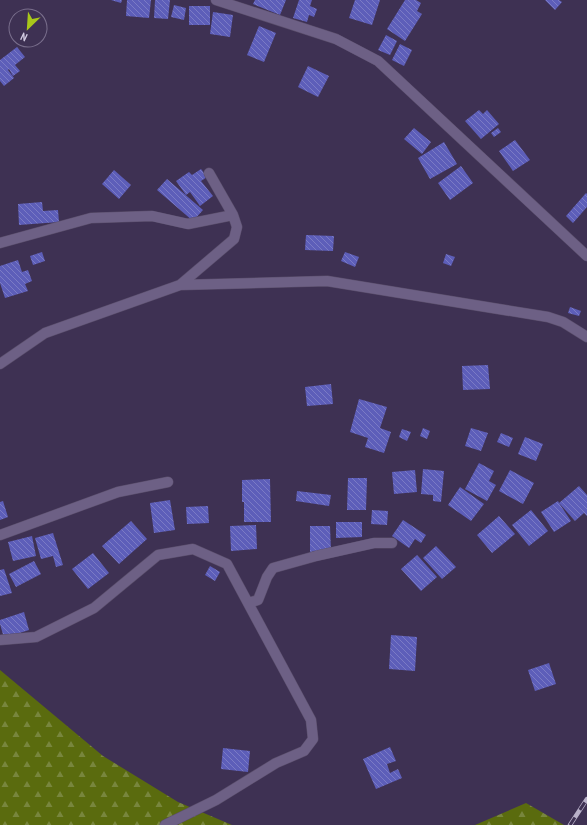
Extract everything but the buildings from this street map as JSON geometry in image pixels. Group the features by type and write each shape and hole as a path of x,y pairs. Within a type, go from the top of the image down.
{"street":[{"path":"216,0 336,39 378,61 587,256"},
{"path":"180,285 234,239 237,227 233,215 209,173"},
{"path":"0,244 91,218 152,216 188,224 233,215"},
{"path":"0,364 45,333 180,285 327,280 548,317 563,322 587,337"},
{"path":"0,535 118,492 168,482"},
{"path":"248,603 258,600 267,577 274,568 316,556 374,543 392,543"},
{"path":"0,640 36,637 94,608 158,555 193,549 227,564 311,720 313,739 304,751 276,763 216,800 165,825"}],"green space":[{"path":"0,670 103,756 178,802 232,825 0,825"},
{"path":"526,803 564,825 475,825"}],"railway":[{"path":"570,825 587,799"}]}
